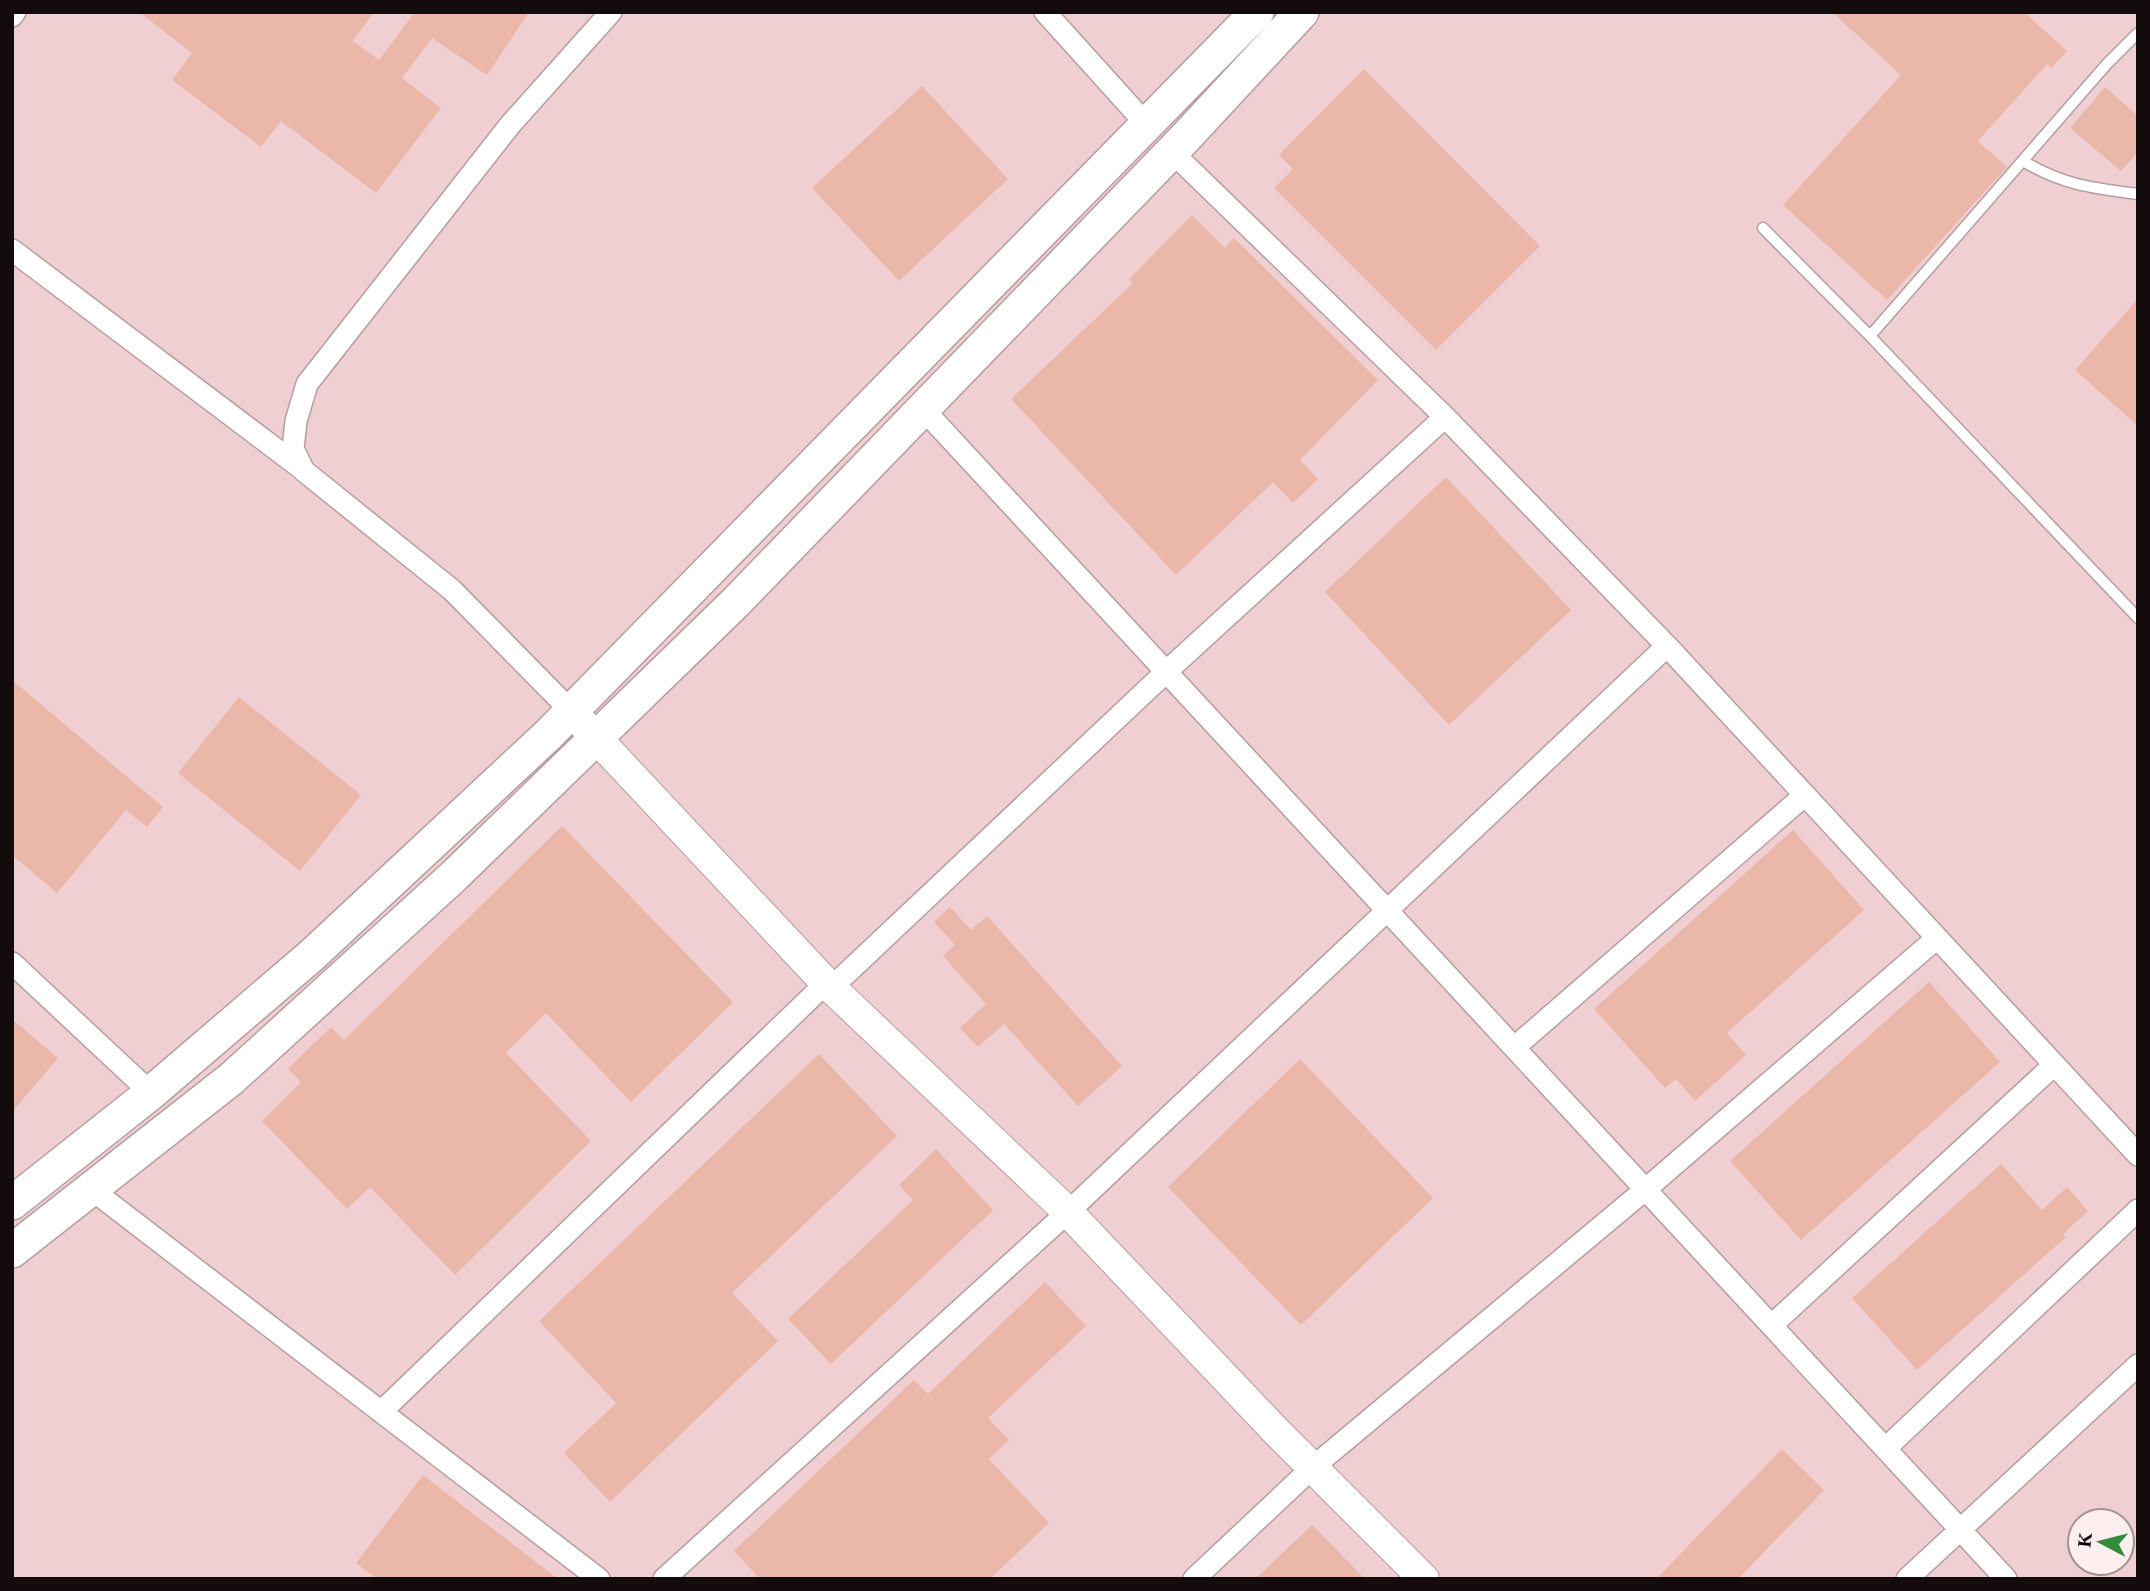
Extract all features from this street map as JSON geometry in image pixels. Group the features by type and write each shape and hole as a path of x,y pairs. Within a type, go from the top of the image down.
{"main road":[{"path":"12,1203 151,1093 311,956 571,711 1257,12"},
{"path":"12,1251 231,1079 454,876 736,602 1172,152 1302,12"}],"street":[{"path":"304,471 293,449 296,421 307,384 510,125 611,12"},
{"path":"1045,12 1147,125"},
{"path":"1172,152 1445,417 1667,646 2138,1155"},
{"path":"12,250 304,471 452,590 571,711 829,985 1068,1212 1312,1468 1424,1579"},
{"path":"923,409 2006,1579"},
{"path":"381,1412 829,985 1445,417"},
{"path":"664,1579 1068,1212 1667,646"},
{"path":"1515,1047 1805,795"},
{"path":"1194,1579 1312,1468 1646,1189 1937,938"},
{"path":"12,962 151,1093"},
{"path":"1772,1325 2054,1065"},
{"path":"91,1189 599,1579"},
{"path":"1886,1448 2138,1210"},
{"path":"1907,1579 2138,1365"}],"lane":[{"path":"1870,336 2106,65 2138,33"},
{"path":"2023,161 2046,175 2083,187 2138,194"},
{"path":"1763,228 1870,336 2138,618"}],"shaded area":[{"path":"12,12 2138,12 2138,1579 12,1579"}],"building":[{"path":"139,12 374,12 353,41 379,60 415,12 529,12 487,75 432,38 402,78 441,108 376,193 281,121 261,147 172,80 192,53"},
{"path":"1832,12 2024,12 2067,51 2051,68 2047,64 1978,141 2007,167 1887,300 1783,205 1901,75"},
{"path":"1364,69 1540,246 1436,350 1274,188 1293,169 1279,155"},
{"path":"922,86 1008,179 899,281 812,188"},
{"path":"2105,87 2138,116 2138,152 2121,171 2070,128"},
{"path":"1192,215 1225,248 1234,238 1378,380 1300,460 1318,479 1293,503 1273,482 1176,575 1011,399 1133,283 1129,279"},
{"path":"2138,299 2138,426 2075,370"},
{"path":"1446,477 1571,610 1449,725 1325,592"},
{"path":"12,680 163,807 147,827 126,810 57,893 12,855"},
{"path":"239,697 361,795 300,871 178,773"},
{"path":"562,826 733,1002 631,1102 546,1013 506,1053 591,1141 455,1275 370,1187 347,1209 262,1121 301,1082 288,1069 331,1027 344,1040"},
{"path":"1793,830 1864,910 1727,1033 1746,1055 1695,1101 1676,1079 1665,1088 1594,1009"},
{"path":"950,907 971,930 987,916 1122,1066 1078,1106 1004,1024 978,1047 960,1028 986,1004 943,956 955,945 934,922"},
{"path":"1929,982 2000,1062 1801,1240 1730,1161"},
{"path":"12,1019 58,1058 12,1112"},
{"path":"819,1054 897,1136 732,1293 778,1341 610,1502 564,1453 616,1403 539,1321"},
{"path":"1300,1059 1433,1198 1301,1325 1168,1187"},
{"path":"936,1149 993,1210 831,1364 788,1319 913,1200 899,1185"},
{"path":"2001,1164 2042,1210 2067,1187 2088,1211 2063,1234 2066,1237 1917,1370 1852,1298"},
{"path":"1045,1282 1086,1326 988,1418 1009,1440 989,1459 1049,1523 990,1579 760,1579 734,1551 914,1380 928,1394"},
{"path":"1782,1449 1824,1490 1738,1579 1656,1579"},
{"path":"423,1475 558,1579 377,1579 356,1563"},
{"path":"1312,1525 1365,1579 1255,1579"}]}
